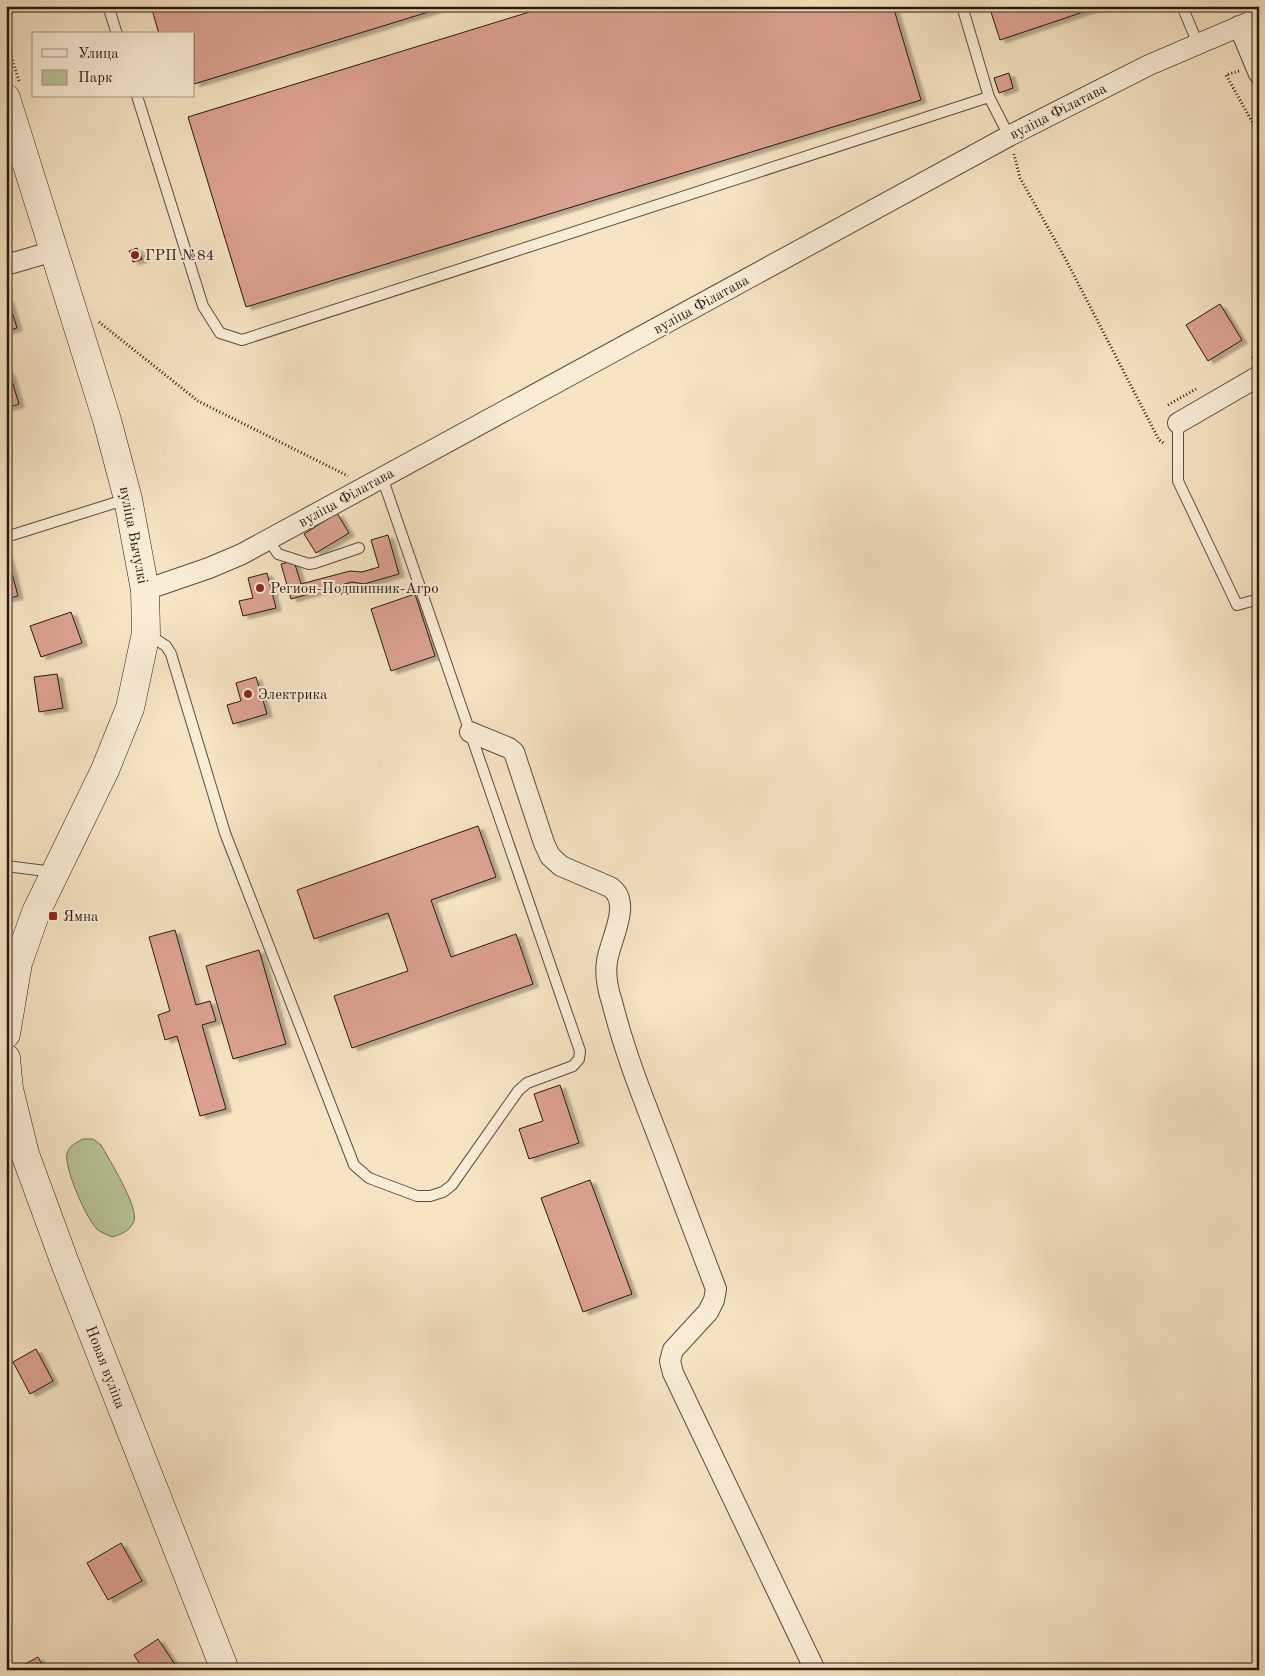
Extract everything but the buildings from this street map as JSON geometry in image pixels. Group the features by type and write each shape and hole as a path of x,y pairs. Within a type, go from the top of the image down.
{"street":[{"name":"вуліца Філатава","path":"145,590 209,568 242,554 1009,136 1125,77 1259,18"},
{"path":"1239,26 1259,74"},
{"name":"вуліца Вычулкі","path":"6,98 107,420 128,499 145,590 146,633 130,708 104,770 12,963"},
{"path":"6,265 54,251"},
{"path":"1178,423 1259,376"},
{"path":"470,732 509,748 514,752 550,856 562,866 610,887 616,891 619,899 619,919 606,964 608,989 623,1045 716,1289 714,1300 708,1312 673,1350 670,1361 673,1373 815,1670"},
{"path":"6,1034 12,963"},
{"name":"Новая вуліца","path":"6,1058 9,1089 25,1154 65,1263 225,1670"}],"lane":[{"path":"108,6 116,32"},
{"path":"962,6 989,97 1009,136"},
{"path":"1182,6 1198,44"},
{"path":"138,98 203,306 220,333 242,340 989,97"},
{"path":"1178,423 1178,481 1237,606 1259,599"},
{"path":"146,633 166,646 171,654 225,833 354,1166 369,1178 417,1196 430,1196 443,1192 452,1185 518,1090 527,1083 573,1066 579,1059 580,1051 382,477"},
{"path":"6,537 128,499"},
{"path":"268,540 278,554 309,564 315,564 360,548"},
{"path":"6,866 55,872"}],"path":[{"path":"1226,76 1259,134"},
{"path":"1009,136 1020,178 1066,258 1159,440 1178,452"},
{"path":"97,321 198,401 350,477"}],"green space":[{"path":"83,1139 93,1139 101,1145 128,1195 134,1221 128,1230 119,1235 112,1237 98,1230 93,1225 77,1194 69,1171 67,1154 71,1146"}],"place":[{"name":"ГРП №84","path":"135,255"},
{"name":"Регион-Подшипник-Агро","path":"260,588"},
{"name":"Электрика","path":"248,694"},
{"name":"Ямна","path":"53,916"}]}
